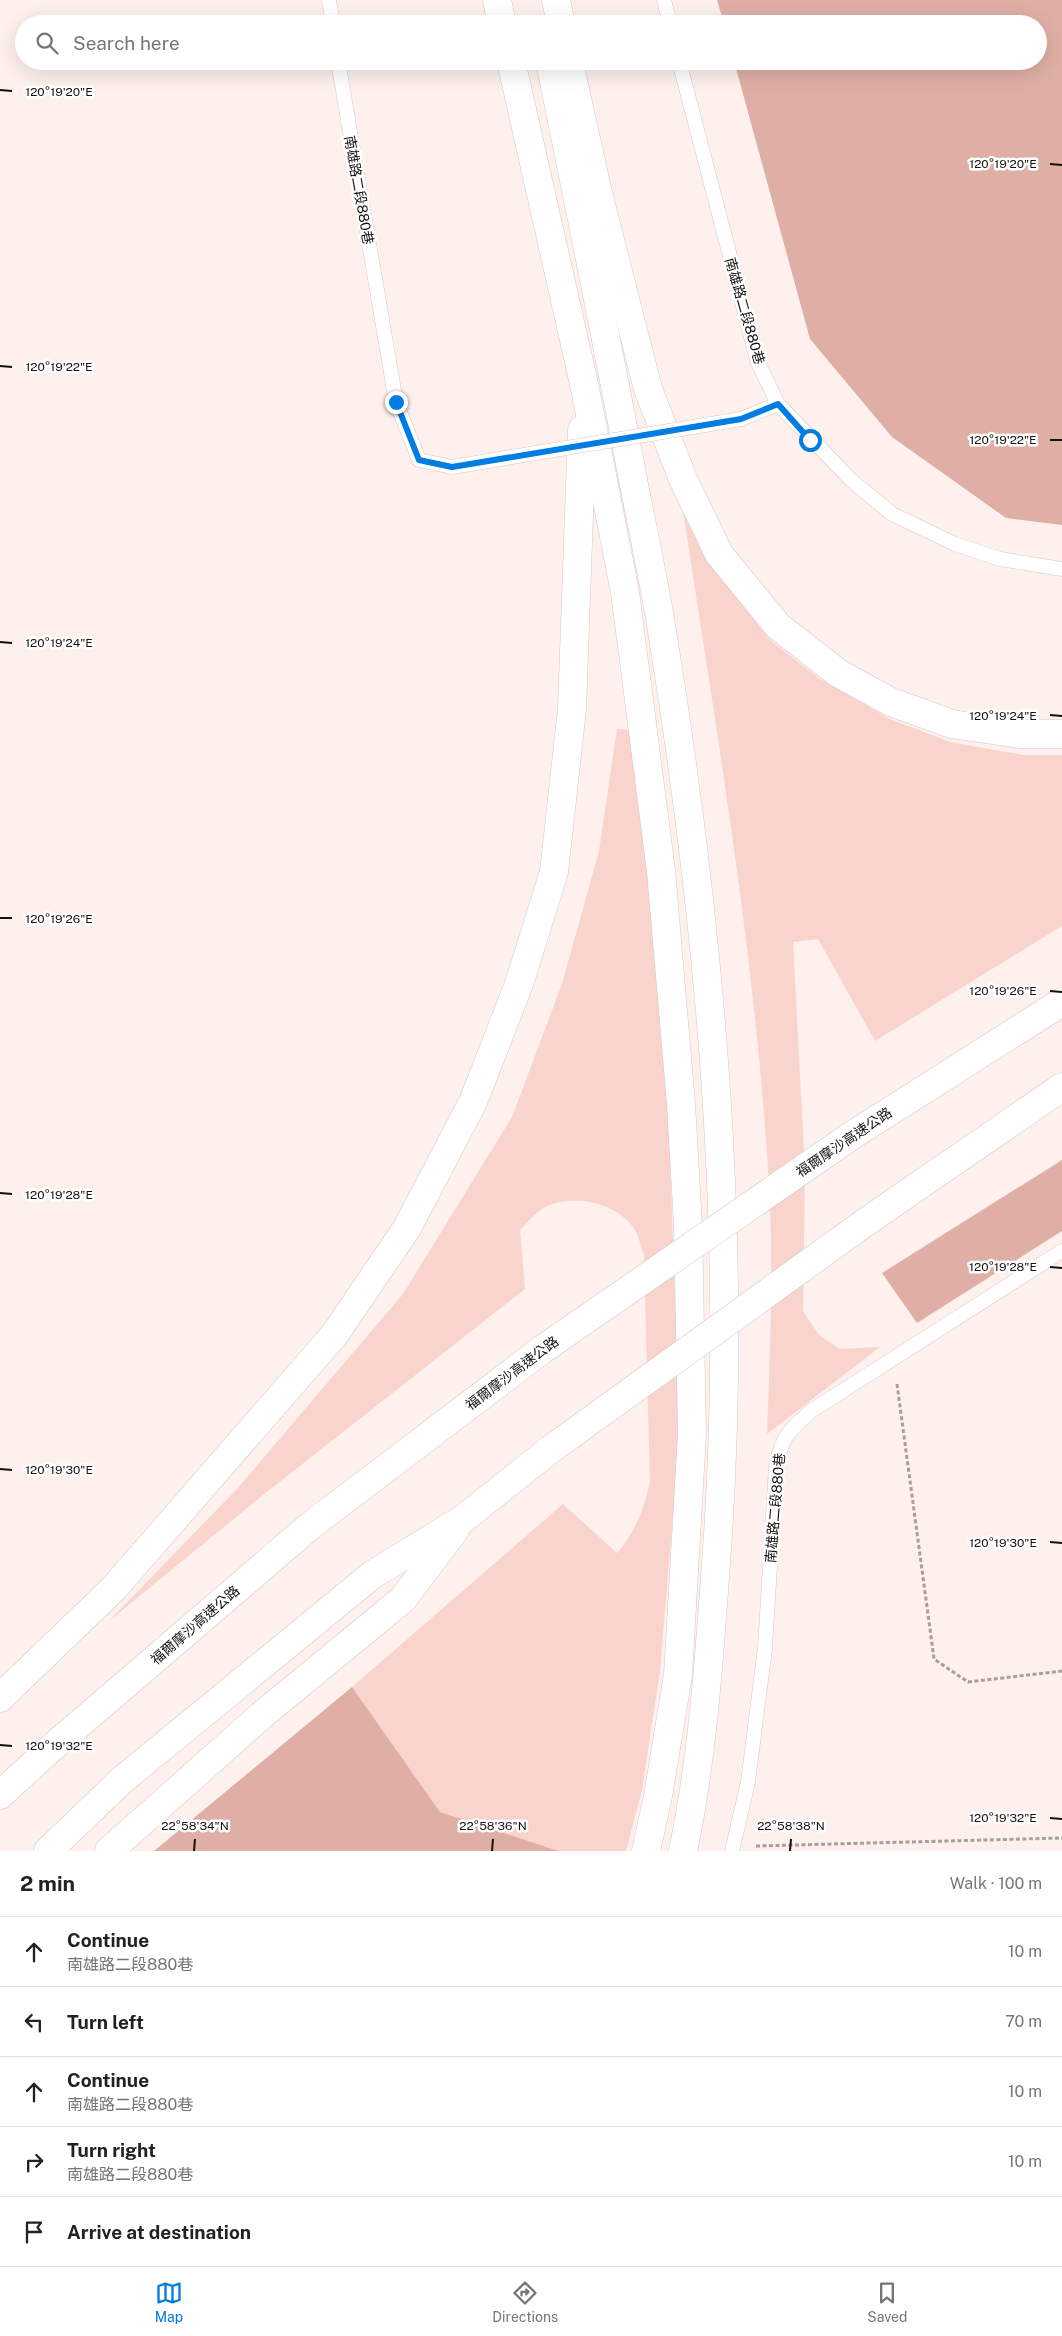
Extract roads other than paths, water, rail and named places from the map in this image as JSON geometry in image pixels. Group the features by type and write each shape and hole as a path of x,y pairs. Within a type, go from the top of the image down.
{"highway":[{"path":"497,0 500,15"},
{"path":"538,0 541,15"},
{"path":"556,0 559,15"},
{"path":"513,70 584,384 625,592 661,871 688,1225 692,1434 678,1675 658,1796 646,1851"},
{"path":"552,70 662,630 699,889 714,1064 724,1258 723,1467 708,1680 695,1793 683,1851"},
{"path":"571,70 598,193 648,389 682,479 719,554 778,626 838,673 891,702 952,724 1020,734 1062,734"},
{"path":"0,1698 114,1588 336,1334 407,1228 473,1102 519,984 554,872 572,709 584,384"},
{"name":"福爾摩沙高速公路","path":"0,1795 49,1750 310,1526 543,1349 851,1136 1062,1002"},
{"path":"48,1851 122,1780 372,1575 464,1519 552,1449 863,1224 1062,1087"},
{"path":"110,1851 262,1715 403,1599 464,1519"}],"lane":[{"path":"329,0 332,15"},
{"path":"664,0 668,15"},
{"name":"南雄路二段880巷","path":"340,70 396,402 419,460 452,467 741,419 778,404"},
{"name":"南雄路二段880巷","path":"681,70 758,363 778,404 851,480 892,514 954,544 1000,559 1062,569"},
{"name":"南雄路二段880巷","path":"732,1849 748,1782 765,1648 776,1466 781,1444 791,1428 811,1411 1062,1251"}]}
